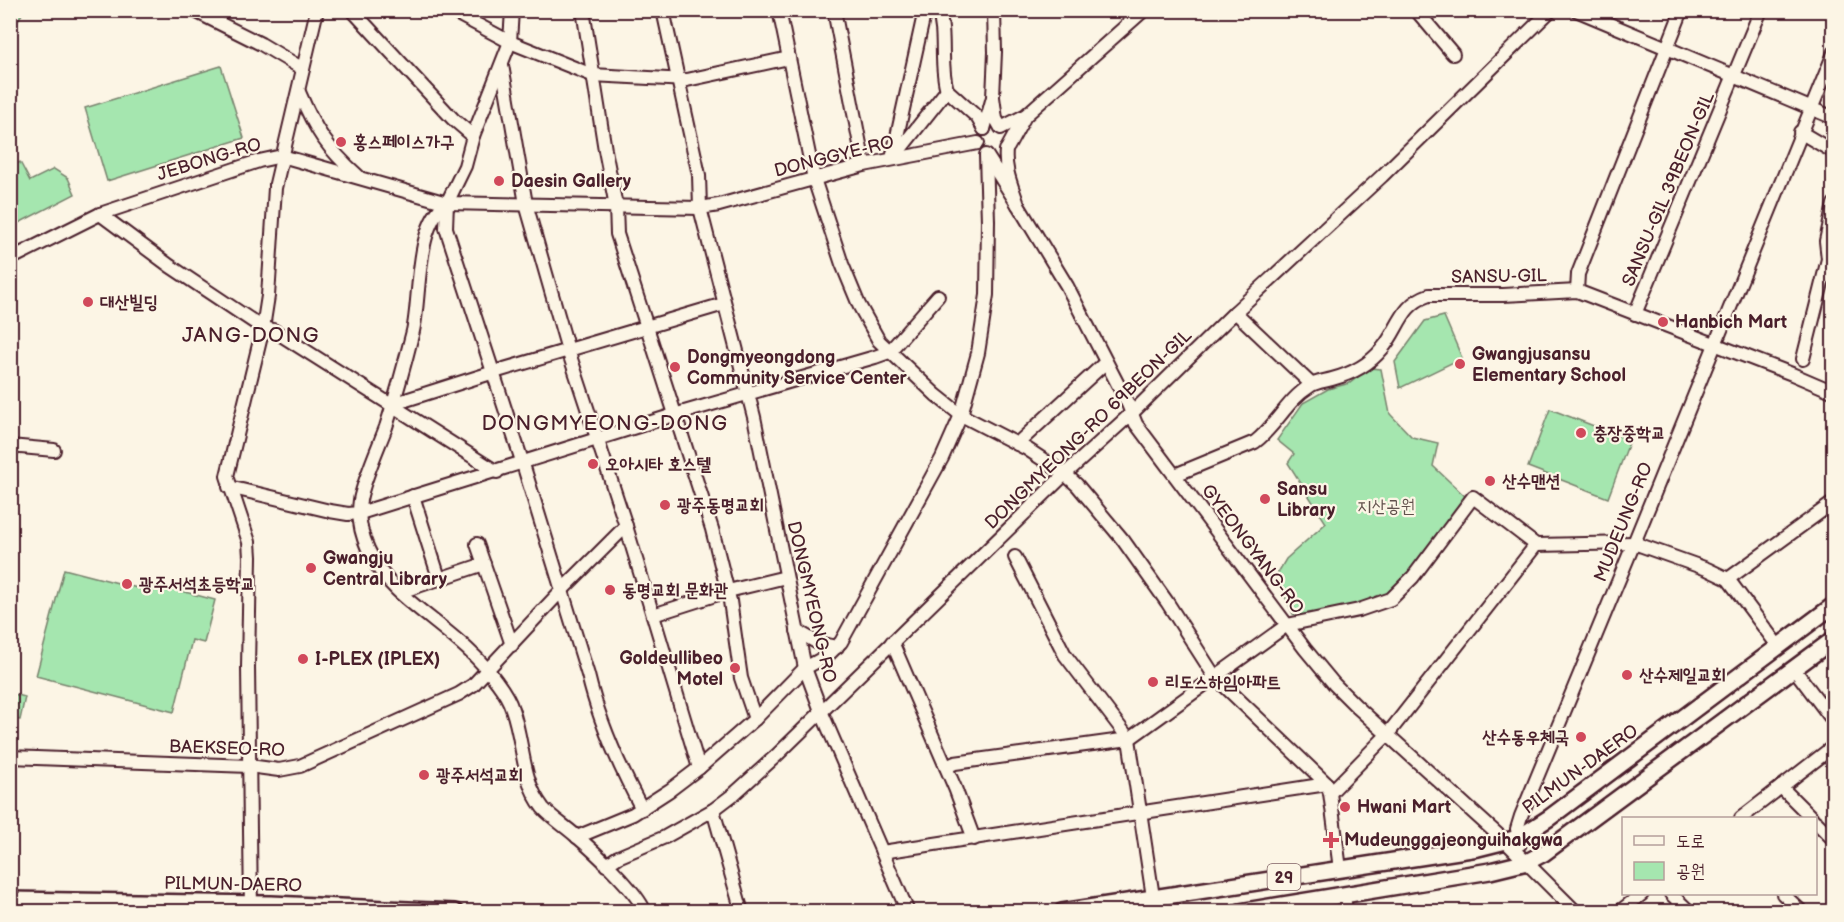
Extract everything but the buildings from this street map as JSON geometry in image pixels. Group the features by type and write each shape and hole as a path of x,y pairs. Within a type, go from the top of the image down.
{"main road":[{"name":"PILMUN-DAERO","path":"1062,912 1512,840 1549,818 1833,604"},
{"name":"29","path":"1239,912 1490,871 1527,862 1568,836 1833,639"},
{"name":"PILMUN-DAERO","path":"10,900 455,912"}],"street":[{"path":"193,10 269,48 303,69"},
{"name":"JEBONG-RO","path":"10,259 100,214 259,161 282,156 317,10"},
{"path":"352,10 437,103 473,136"},
{"path":"450,10 510,42 592,75 678,80 789,58"},
{"path":"512,10 510,42 473,136 465,166 447,203 446,228 523,464 600,719 642,809"},
{"path":"583,10 592,75 616,206 617,234 712,529 728,591 741,678 755,719"},
{"name":"DONGMYEONG-RO","path":"663,10 699,175 700,208 766,474 805,668 821,711 908,912"},
{"path":"779,10 814,179 842,264 859,305 874,333 889,352 961,415 1022,447 1065,474 1089,498 1123,540 1167,602 1215,677 1329,789 1340,869"},
{"path":"834,10 864,165"},
{"path":"892,159 925,10"},
{"path":"938,10 942,44 942,75 947,90 978,117 984,129"},
{"path":"994,10 993,97 996,119 1008,139 1006,165 1018,205"},
{"path":"984,129 993,126 1001,128 1026,115 1144,10"},
{"path":"1416,10 1453,54"},
{"name":"DONGMYEONG-RO 69BEON-GIL","path":"606,865 618,857 665,837 712,810 734,794 777,755 1065,474 1382,176 1551,10"},
{"path":"1576,10 1666,50 1735,77"},
{"path":"1577,291 1578,274 1682,10"},
{"name":"SANSU-GIL 39BEON-GIL","path":"1635,314 1761,10"},
{"name":"MUDEUNG-RO","path":"1512,840 1716,344 1833,52"},
{"path":"502,64 526,204 568,350 626,526 699,768"},
{"name":"SANSU-GIL 39BEON-GIL","path":"1735,77 1833,118"},
{"path":"892,159 947,90"},
{"path":"299,92 321,138 337,158 361,179"},
{"path":"993,97 984,129 978,136 978,143 980,150 986,155 1018,205"},
{"path":"986,155 999,156 1007,148 1026,115"},
{"path":"1800,132 1833,152"},
{"name":"DONGGYE-RO","path":"700,208 864,165 978,143"},
{"path":"577,837 642,809 699,768 755,719 805,668 827,656 837,647 942,458 961,415 978,353 987,295 986,155"},
{"path":"251,908 249,550 237,503 229,487 227,476 264,328 275,188 282,156 447,203 700,208"},
{"path":"447,203 437,211 429,226 423,252 414,325 393,404 361,498 362,528 368,549 377,567 400,592 469,649 489,670 504,693 512,709 527,776 535,796 544,809 606,865 638,899 645,912"},
{"path":"1803,359 1828,260 1826,241 1833,204"},
{"name":"GYEONGYANG-RO","path":"1018,205 1056,267 1136,424 1287,625 1334,684 1388,735 1512,840 1527,862"},
{"path":"100,214 170,266 264,328 273,330 393,404 407,416 497,472"},
{"name":"SANSU-GIL","path":"1176,476 1255,442 1265,434 1293,400 1311,384 1344,376 1369,361 1384,348 1408,306 1429,295 1503,295 1577,291 1833,392"},
{"path":"229,487 330,511 360,513 674,415 889,352 938,296"},
{"path":"393,404 724,304"},
{"path":"1235,312 1311,384"},
{"path":"1022,447 1106,362"},
{"path":"10,446 54,450"},
{"path":"413,496 439,578"},
{"path":"946,767 955,763 1129,739 1287,625 1359,610 1391,599 1413,577 1473,497 1536,546 1634,543 1707,569 1728,579 1778,646"},
{"path":"1728,579 1833,502"},
{"name":"BAEKSEO-RO","path":"10,757 249,766 279,770 300,766 459,694 473,685 626,526"},
{"path":"477,544 512,645"},
{"path":"882,852 1140,813 1329,789 1388,735 1536,546"},
{"path":"1015,557 1065,655 1129,739 1153,897"},
{"path":"400,592 484,564"},
{"path":"653,615 728,591 786,577"},
{"path":"797,631 818,643 837,647"},
{"path":"892,642 946,767 974,839"},
{"path":"1794,669 1833,722"},
{"path":"1744,817 1833,746"},
{"path":"1781,787 1811,817"},
{"path":"712,810 742,912"},
{"path":"1817,823 1833,840"},
{"path":"1527,862 1576,912"},
{"path":"1619,912 1641,895"},
{"path":"1672,895 1690,912"},
{"path":"1784,895 1802,912"},
{"path":"1344,896 1347,912"}],"green space":[{"path":"10,11 24,11 11,31"},
{"path":"221,66 244,138 107,181 85,108"},
{"path":"20,162 30,181 54,169 68,178 75,194 11,227 11,167"},
{"path":"1444,316 1462,358 1400,388 1395,362 1425,321"},
{"name":"지산공원","path":"1369,368 1381,369 1390,414 1412,437 1438,443 1433,466 1466,497 1423,558 1384,598 1354,608 1293,614 1276,576 1286,559 1326,523 1288,463 1294,454 1277,440 1303,403 1328,389 1350,383"},
{"path":"1550,409 1630,440 1608,498 1528,467"},
{"path":"64,569 149,591 151,583 215,600 204,643 192,640 174,712 36,676"},
{"path":"10,693 25,697 20,720 11,719"}],"place":[{"name":"홍스페이스가구","path":"341,142"},
{"name":"Daesin Gallery","path":"499,181"},
{"name":"대산빌딩","path":"88,302"},
{"name":"Hanbich Mart","path":"1663,322"},
{"name":"Gwangjusansu Elementary School","path":"1460,364"},
{"name":"Dongmyeongdong Community Service Center","path":"675,367"},
{"name":"충장중학교","path":"1581,433"},
{"name":"오아시타 호스텔","path":"593,464"},
{"name":"산수맨션","path":"1490,481"},
{"name":"Sansu Library","path":"1265,499"},
{"name":"광주동명교회","path":"665,505"},
{"name":"Gwangju Central Library","path":"311,568"},
{"name":"광주서석초등학교","path":"127,584"},
{"name":"동명교회 문화관","path":"610,590"},
{"name":"I-PLEX (IPLEX)","path":"303,659"},
{"name":"Goldeullibeo Motel","path":"735,668"},
{"name":"산수제일교회","path":"1627,675"},
{"name":"리도스하임아파트","path":"1153,682"},
{"name":"산수동우체국","path":"1581,737"},
{"name":"광주서석교회","path":"424,775"},
{"name":"Hwani Mart","path":"1345,807"},
{"name":"Mudeunggajeonguihakgwa","path":"1331,840"}],"district":[{"name":"JANG-DONG","path":"251,335"},
{"name":"DONGMYEONG-DONG","path":"605,423"}]}
